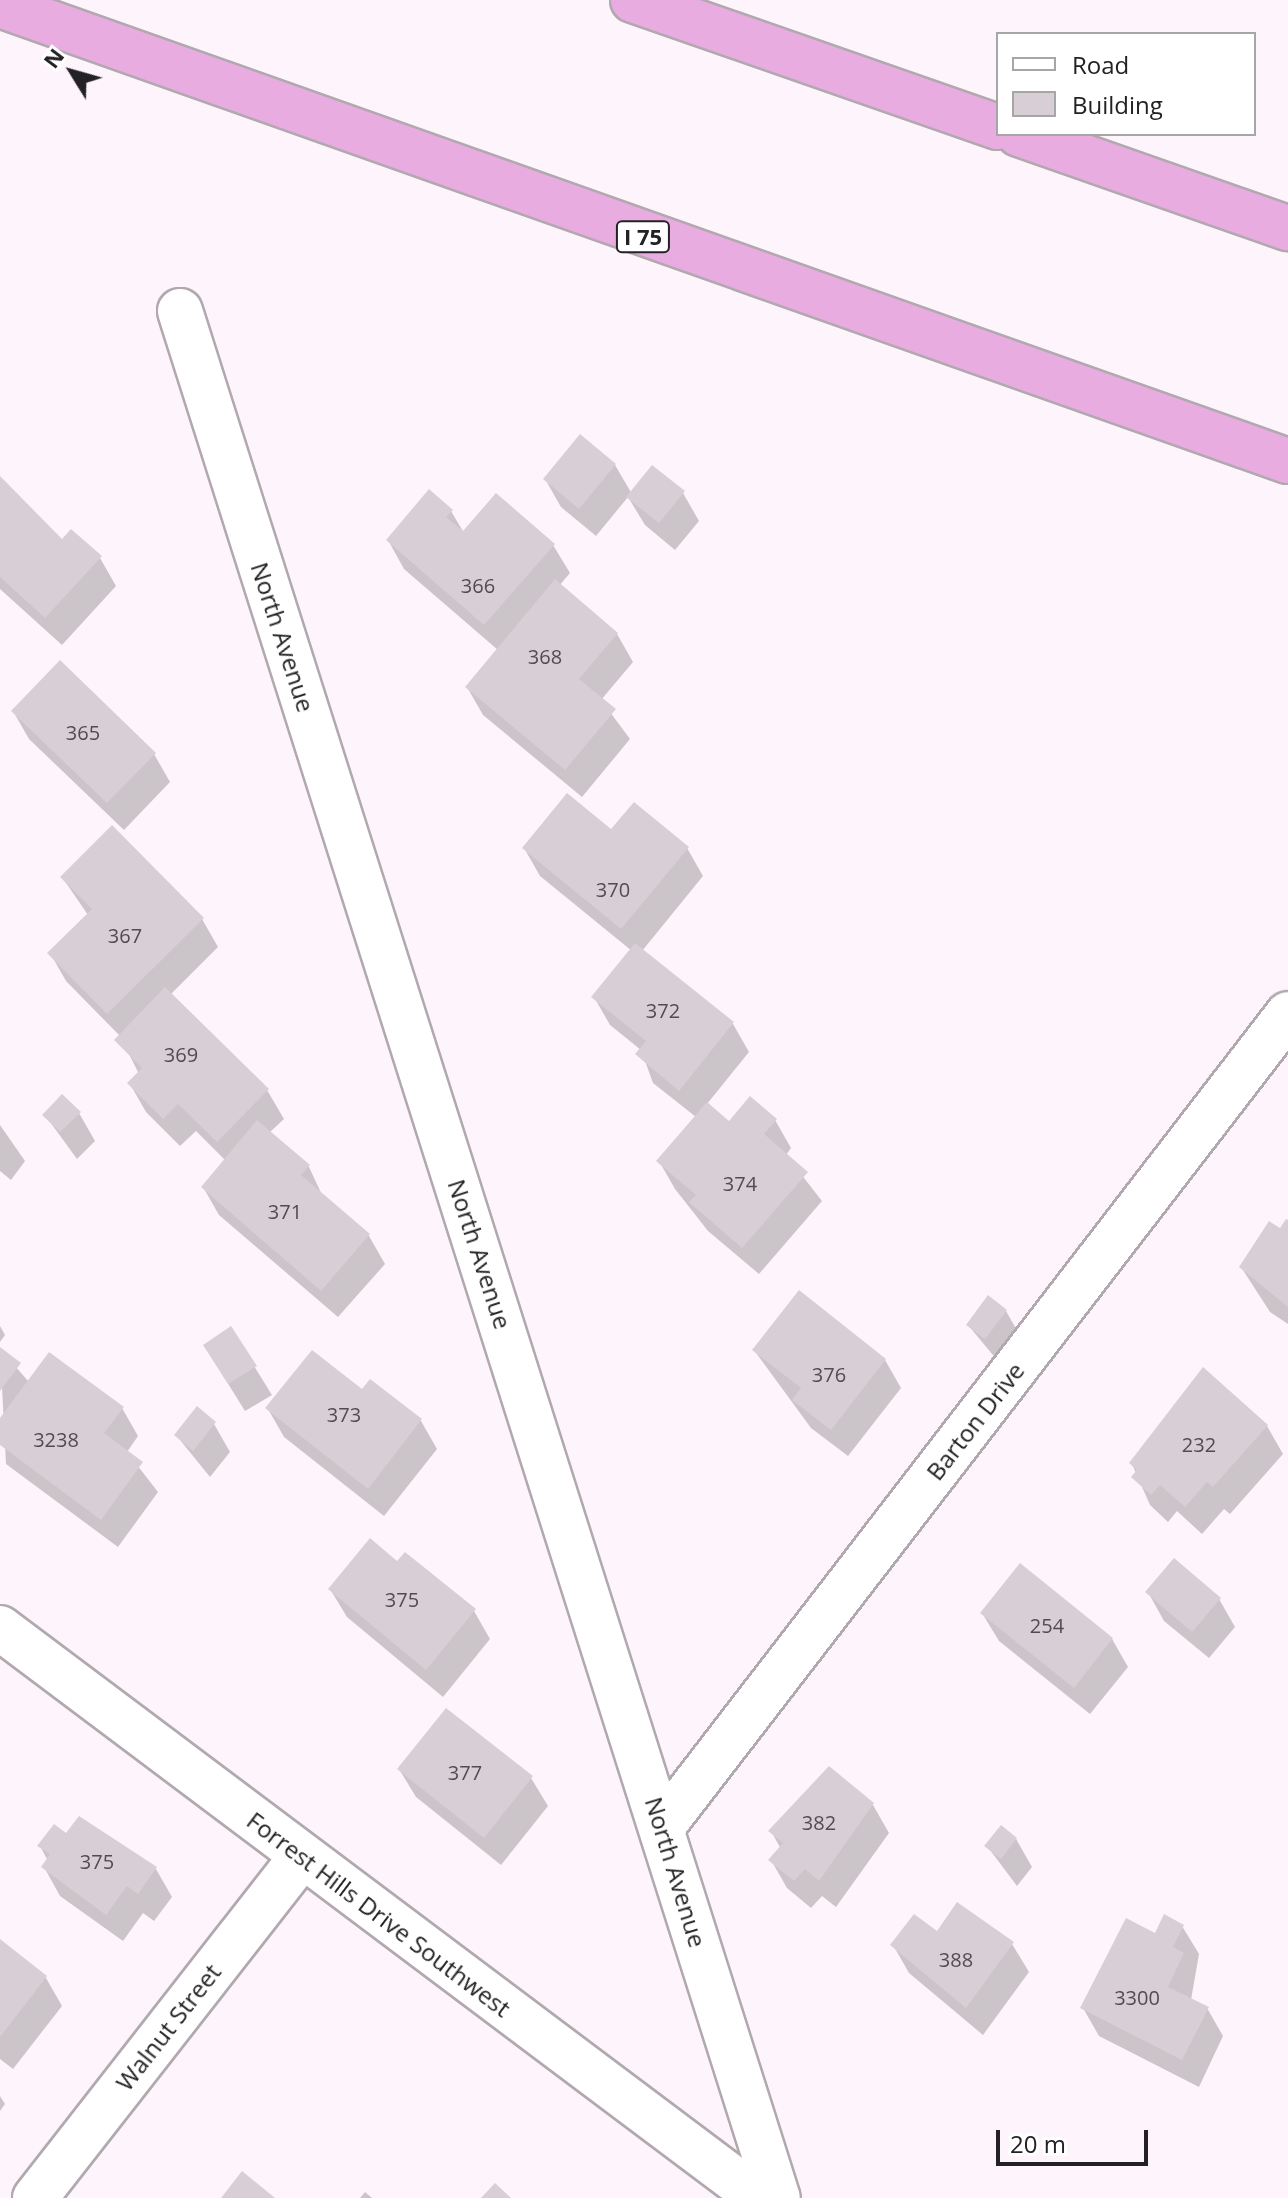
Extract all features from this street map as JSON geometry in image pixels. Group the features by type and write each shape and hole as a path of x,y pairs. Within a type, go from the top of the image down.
{"highway":[{"path":"633,0 996,126"},
{"name":"I 75","path":"0,5 1288,461"},
{"path":"1025,136 1288,228"}],"street":[{"name":"North Avenue","path":"180,311 778,2198"},
{"name":"Barton Drive","path":"662,1827 1288,1014"},
{"name":"Forrest Hills Drive Southwest","path":"0,1628 759,2198"},
{"name":"Walnut Street","path":"35,2198 301,1857"}],"building":[{"path":"580,434 616,464 579,509 543,479"},
{"path":"652,465 685,491 659,523 626,497"},
{"path":"0,476 62,539 71,529 102,556 45,618 0,577"},
{"path":"429,489 453,510 446,517 463,531 496,493 555,544 484,625 386,540"},
{"path":"555,579 618,633 579,679 616,709 565,770 465,687"},
{"path":"60,660 156,753 107,803 11,711"},
{"path":"567,793 611,829 634,802 689,847 621,929 522,848"},
{"path":"112,825 204,918 107,1014 47,953 92,909 60,877"},
{"path":"635,943 734,1022 679,1091 635,1054 646,1041 591,997"},
{"path":"165,987 269,1089 217,1142 178,1104 163,1119 127,1083 142,1068 114,1040"},
{"path":"62,1094 81,1112 60,1132 42,1115"},
{"path":"750,1096 777,1119 764,1134 808,1172 742,1248 689,1202 696,1195 656,1161 707,1102 729,1121"},
{"path":"257,1120 310,1165 301,1175 370,1234 321,1291 201,1187"},
{"path":"1286,1219 1288,1307 1239,1267 1269,1221 1280,1228"},
{"path":"799,1290 886,1359 831,1430 792,1400 801,1388 752,1350"},
{"path":"988,1295 1007,1310 985,1339 966,1325"},
{"path":"231,1326 257,1366 228,1384 203,1345"},
{"path":"0,1347 21,1363 0,1391"},
{"path":"312,1350 362,1389 370,1379 422,1419 368,1489 265,1408"},
{"path":"49,1352 124,1407 104,1433 143,1462 101,1520 0,1445 0,1418"},
{"path":"1203,1367 1268,1425 1213,1487 1207,1482 1185,1507 1160,1485 1151,1495 1131,1477 1137,1470 1129,1463"},
{"path":"197,1406 216,1422 193,1451 174,1435"},
{"path":"370,1538 397,1561 405,1552 476,1609 426,1670 328,1589"},
{"path":"1174,1558 1221,1598 1192,1632 1145,1592"},
{"path":"1020,1563 1113,1638 1074,1688 980,1613"},
{"path":"446,1708 533,1776 484,1838 397,1769"},
{"path":"829,1766 874,1803 819,1881 805,1869 794,1881 768,1860 783,1843 768,1831"},
{"path":"79,1816 157,1867 138,1894 127,1886 106,1915 41,1867 50,1854 37,1846 54,1824 66,1833"},
{"path":"1001,1825 1017,1838 1001,1859 984,1846"},
{"path":"957,1902 1014,1942 966,2008 890,1945 914,1914 937,1931"},
{"path":"1164,1914 1184,1925 1173,1947 1184,1953 1168,1987 1209,2007 1182,2060 1080,2008 1126,1918 1155,1933"},
{"path":"0,1939 47,1976 0,2037"},
{"path":"242,2171 275,2198 221,2198"},
{"path":"495,2183 511,2198 481,2198"}]}
